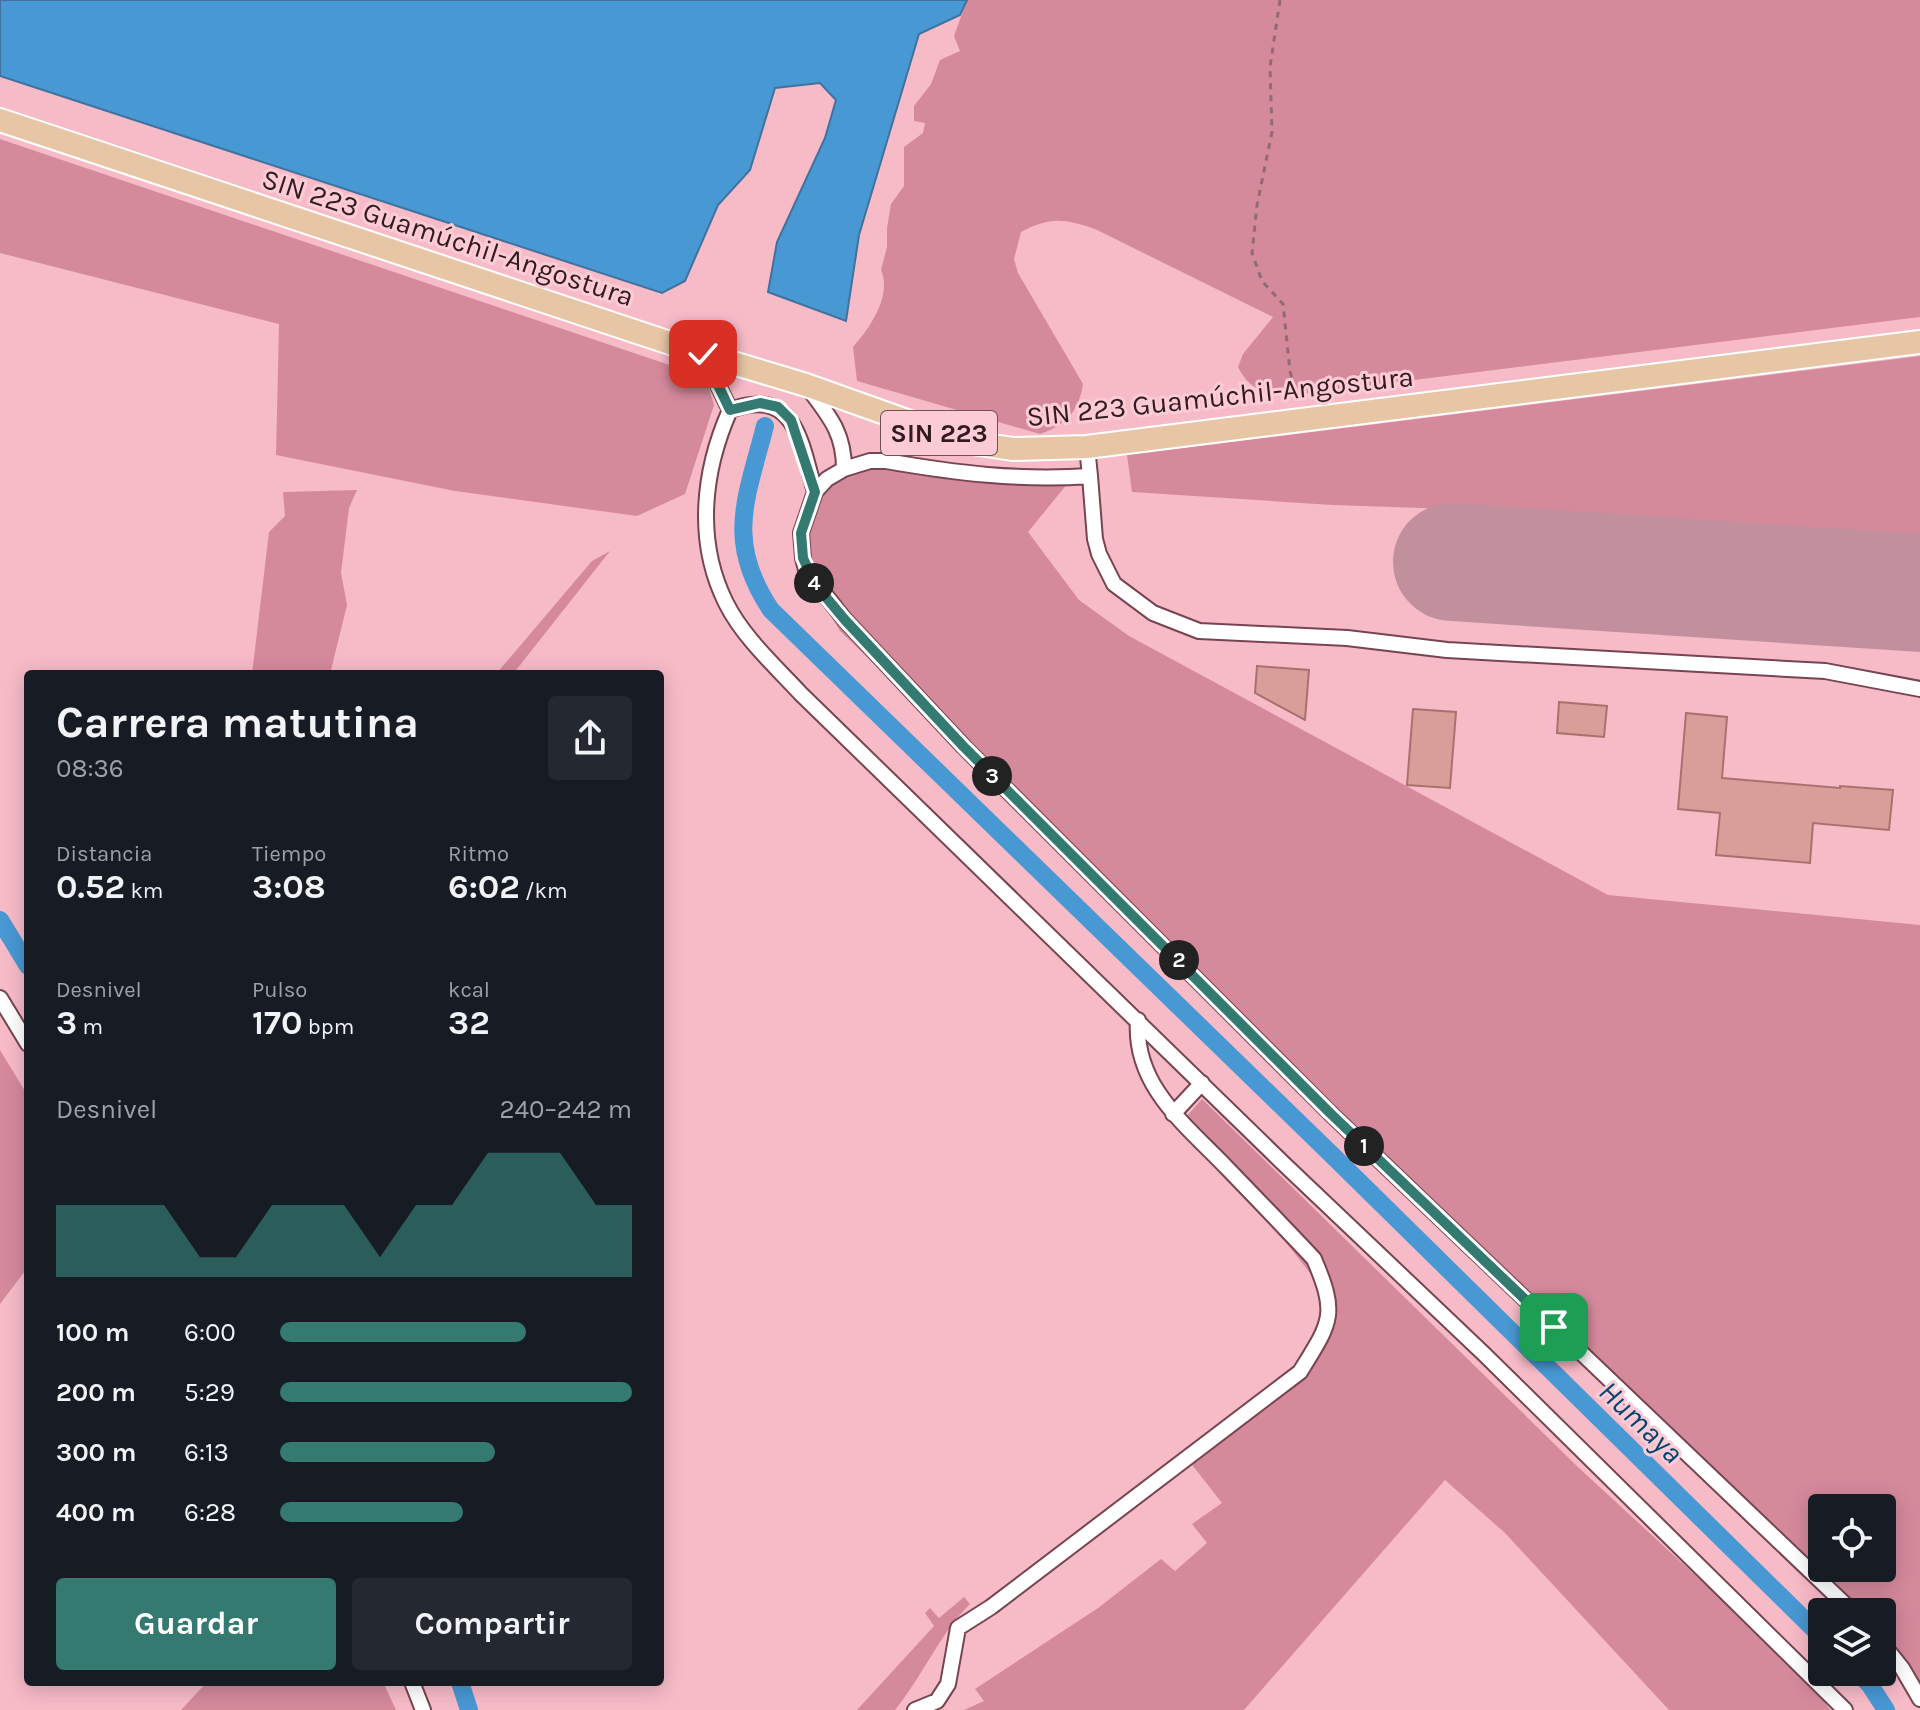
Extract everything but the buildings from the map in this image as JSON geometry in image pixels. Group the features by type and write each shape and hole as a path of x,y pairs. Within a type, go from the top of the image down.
{"main road":[{"name":"SIN 223 Guamúchil-Angostura","path":"0,120 703,354 806,385 966,442 1013,449 1087,447 1920,342"}],"street":[{"path":"703,354 730,410 716,442 707,491 706,531 712,568 727,605 761,651 801,694 1507,1376 1845,1710"},
{"path":"806,385 840,435 844,469"},
{"path":"730,410 760,403 778,407 791,420 799,438 815,492"},
{"path":"1087,447 1095,539 1114,584 1153,613 1199,631 1347,638 1447,650 1825,671 1920,689"},
{"path":"1090,476 1002,477 886,461 870,461 844,469 827,479 815,492 801,533 806,570 845,620 901,682 1330,1113 1838,1598"},
{"path":"0,998 24,1037"},
{"path":"915,1710 937,1701 948,1684 958,1628 991,1607 1300,1372 1323,1336 1330,1313 1327,1289 1314,1259 1173,1114 1147,1072 1137,1034 1138,1020"},
{"path":"1173,1114 1202,1083"},
{"path":"1896,1660 1920,1699"},
{"path":"414,1686 423,1710"}],"path":[{"path":"1280,0 1270,67 1272,132 1262,173 1252,253 1262,281 1283,304 1290,371 1302,419"}],"shaded area":[{"path":"967,0 1920,0 1920,317 1294,395 1255,387 1238,367 1243,354 1273,317 1095,229 1075,223 1050,221 1021,232 1014,259 1018,273 1083,384 1078,402 1064,421 1040,434 857,381 853,347 878,311 884,290 881,270 887,247 891,204 904,186 904,147 923,133 925,123 914,121 914,106 931,84 940,60 960,51 954,36"},
{"path":"0,139 705,377 714,405 685,494 637,516 455,491 276,455 279,324 0,253"},
{"path":"1920,356 1920,572 1453,543 1452,509 1132,492 1127,455"},
{"path":"867,458 1072,478 1028,532 1079,600 1129,636 1608,895 1920,925 1920,1694 1896,1659 1896,1598 1841,1598 1825,1582 1896,1582 1896,1494 1808,1494 1808,1566 1336,1115 1188,965 840,631 804,570 811,487"},
{"path":"357,490 349,508 341,573 347,605 331,670 252,670 269,532 285,516 283,492"},
{"path":"610,551 516,670 499,670 592,561"},
{"path":"0,1050 24,1089 24,1272 0,1304"},
{"path":"1202,1099 1579,1468 1757,1632 1818,1693 1830,1710 1669,1710 1505,1533 1445,1480 1244,1710 964,1710 984,1701 975,1689 1098,1608 1161,1559 1175,1571 1207,1543 1192,1524 1222,1503 1182,1452 1293,1374 1323,1340 1330,1298 1186,1117"},
{"path":"964,1597 970,1604 950,1628 895,1710 857,1710 934,1626 925,1613 930,1608 939,1618"},
{"path":"203,1686 385,1686 396,1710 181,1710"}],"water":[{"path":"0,0 967,0 960,15 919,34 859,235 846,321 768,292 777,242 825,138 836,100 820,83 775,88 750,170 718,205 685,281 662,293 0,76"}],"waterway":[{"name":"Humaya","path":"765,426 746,499 744,541 748,563 771,610 1808,1623"},
{"path":"0,920 24,959"},
{"path":"461,1686 469,1710"},
{"name":"Humaya","path":"1871,1686 1886,1710"}],"runway":[{"path":"1452,562 1920,593"}],"route":[{"path":"703,354 730,410 760,403 778,407 791,420 815,492 801,533 806,570 845,620 964,747 1330,1113 1554,1327"}]}
